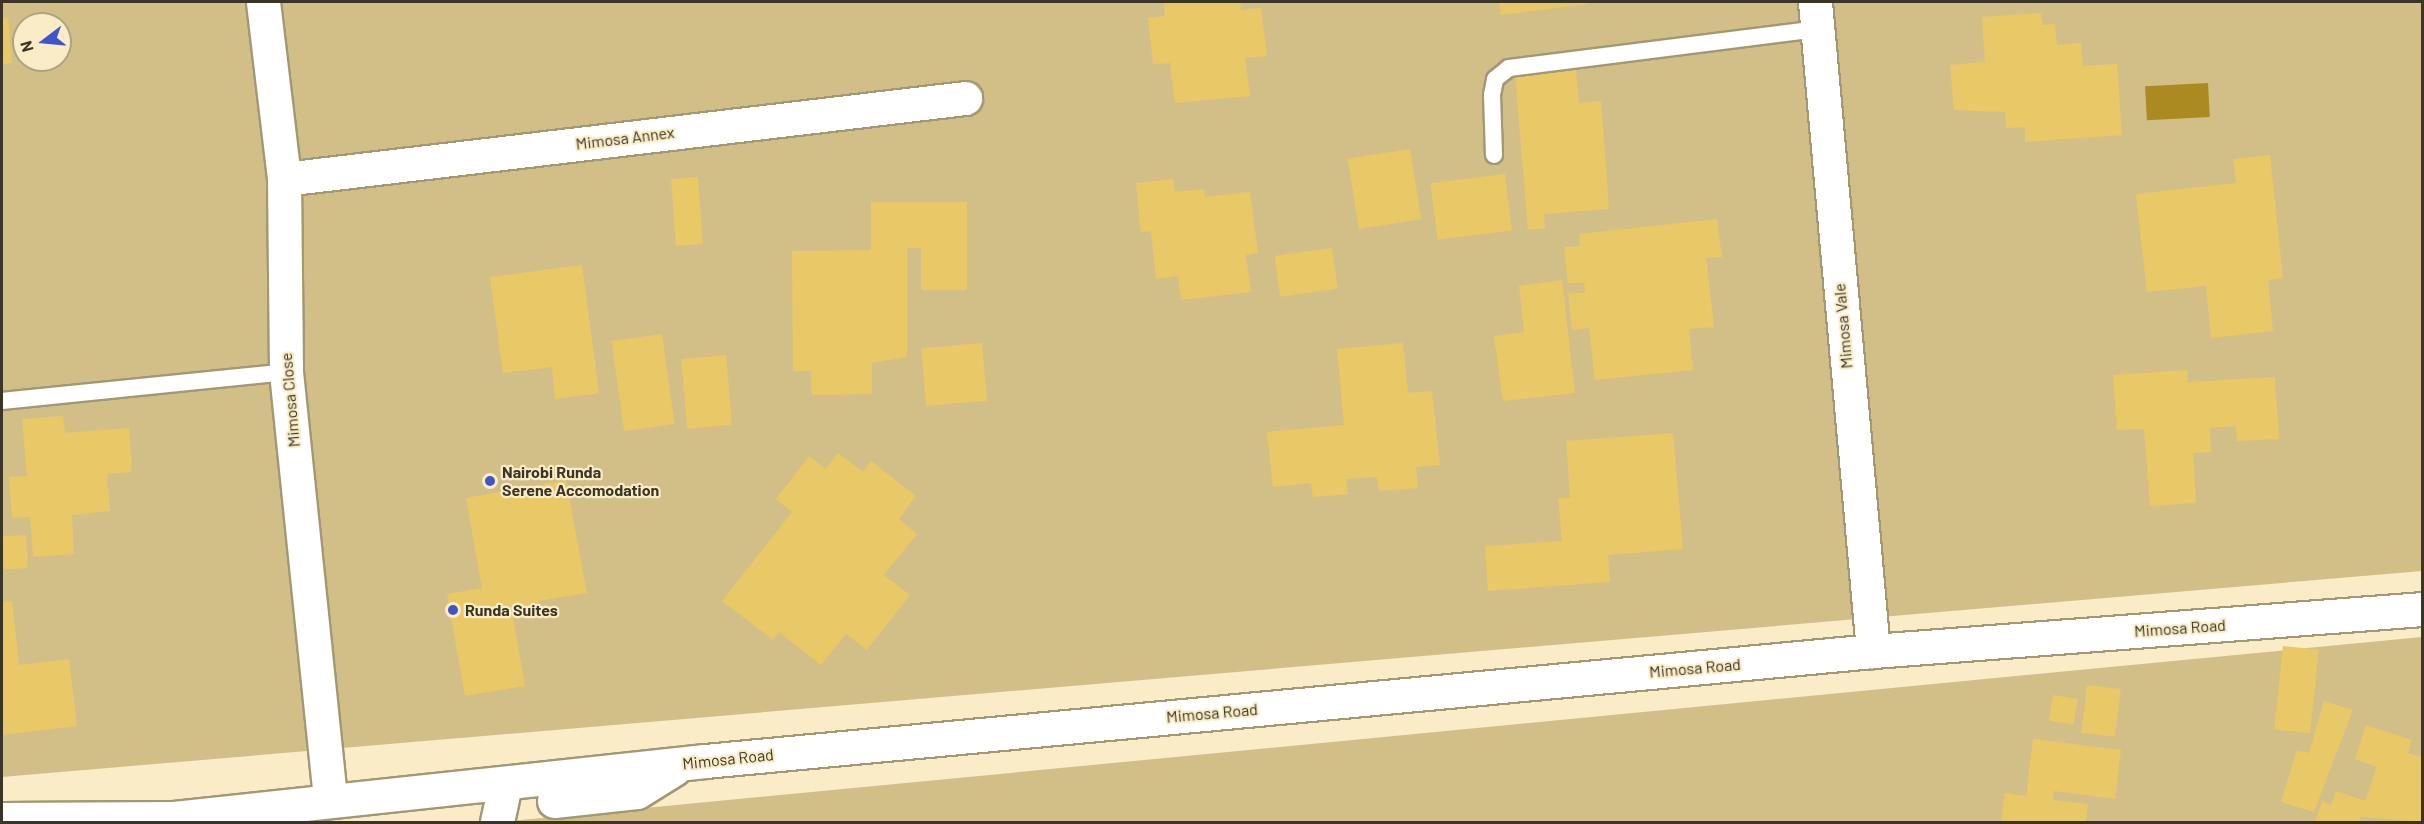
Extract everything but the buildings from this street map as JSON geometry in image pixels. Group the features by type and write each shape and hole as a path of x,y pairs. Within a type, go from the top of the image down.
{"street":[{"name":"Mimosa Close","path":"263,2 284,178 286,372 330,798"},
{"name":"Mimosa Vale","path":"1816,15 1873,651"},
{"name":"Mimosa Annex","path":"284,178 965,98"},
{"name":"Mimosa Road","path":"2,819 174,818 330,798 505,785 553,800 705,761 1873,651 2422,609"},
{"path":"497,822 505,785"}],"lane":[{"path":"1494,155 1492,95 1495,79 1509,68 1816,15"},
{"path":"2,401 286,372"}],"shaded area":[{"path":"2,2 2422,2 2422,571 2,777"},
{"path":"2208,83 2210,117 2147,120 2145,86"},
{"path":"2422,637 2422,822 500,822"}],"place":[{"name":"Nairobi Runda Serene Accomodation","path":"490,481"},
{"name":"Runda Suites","path":"453,610"}]}
